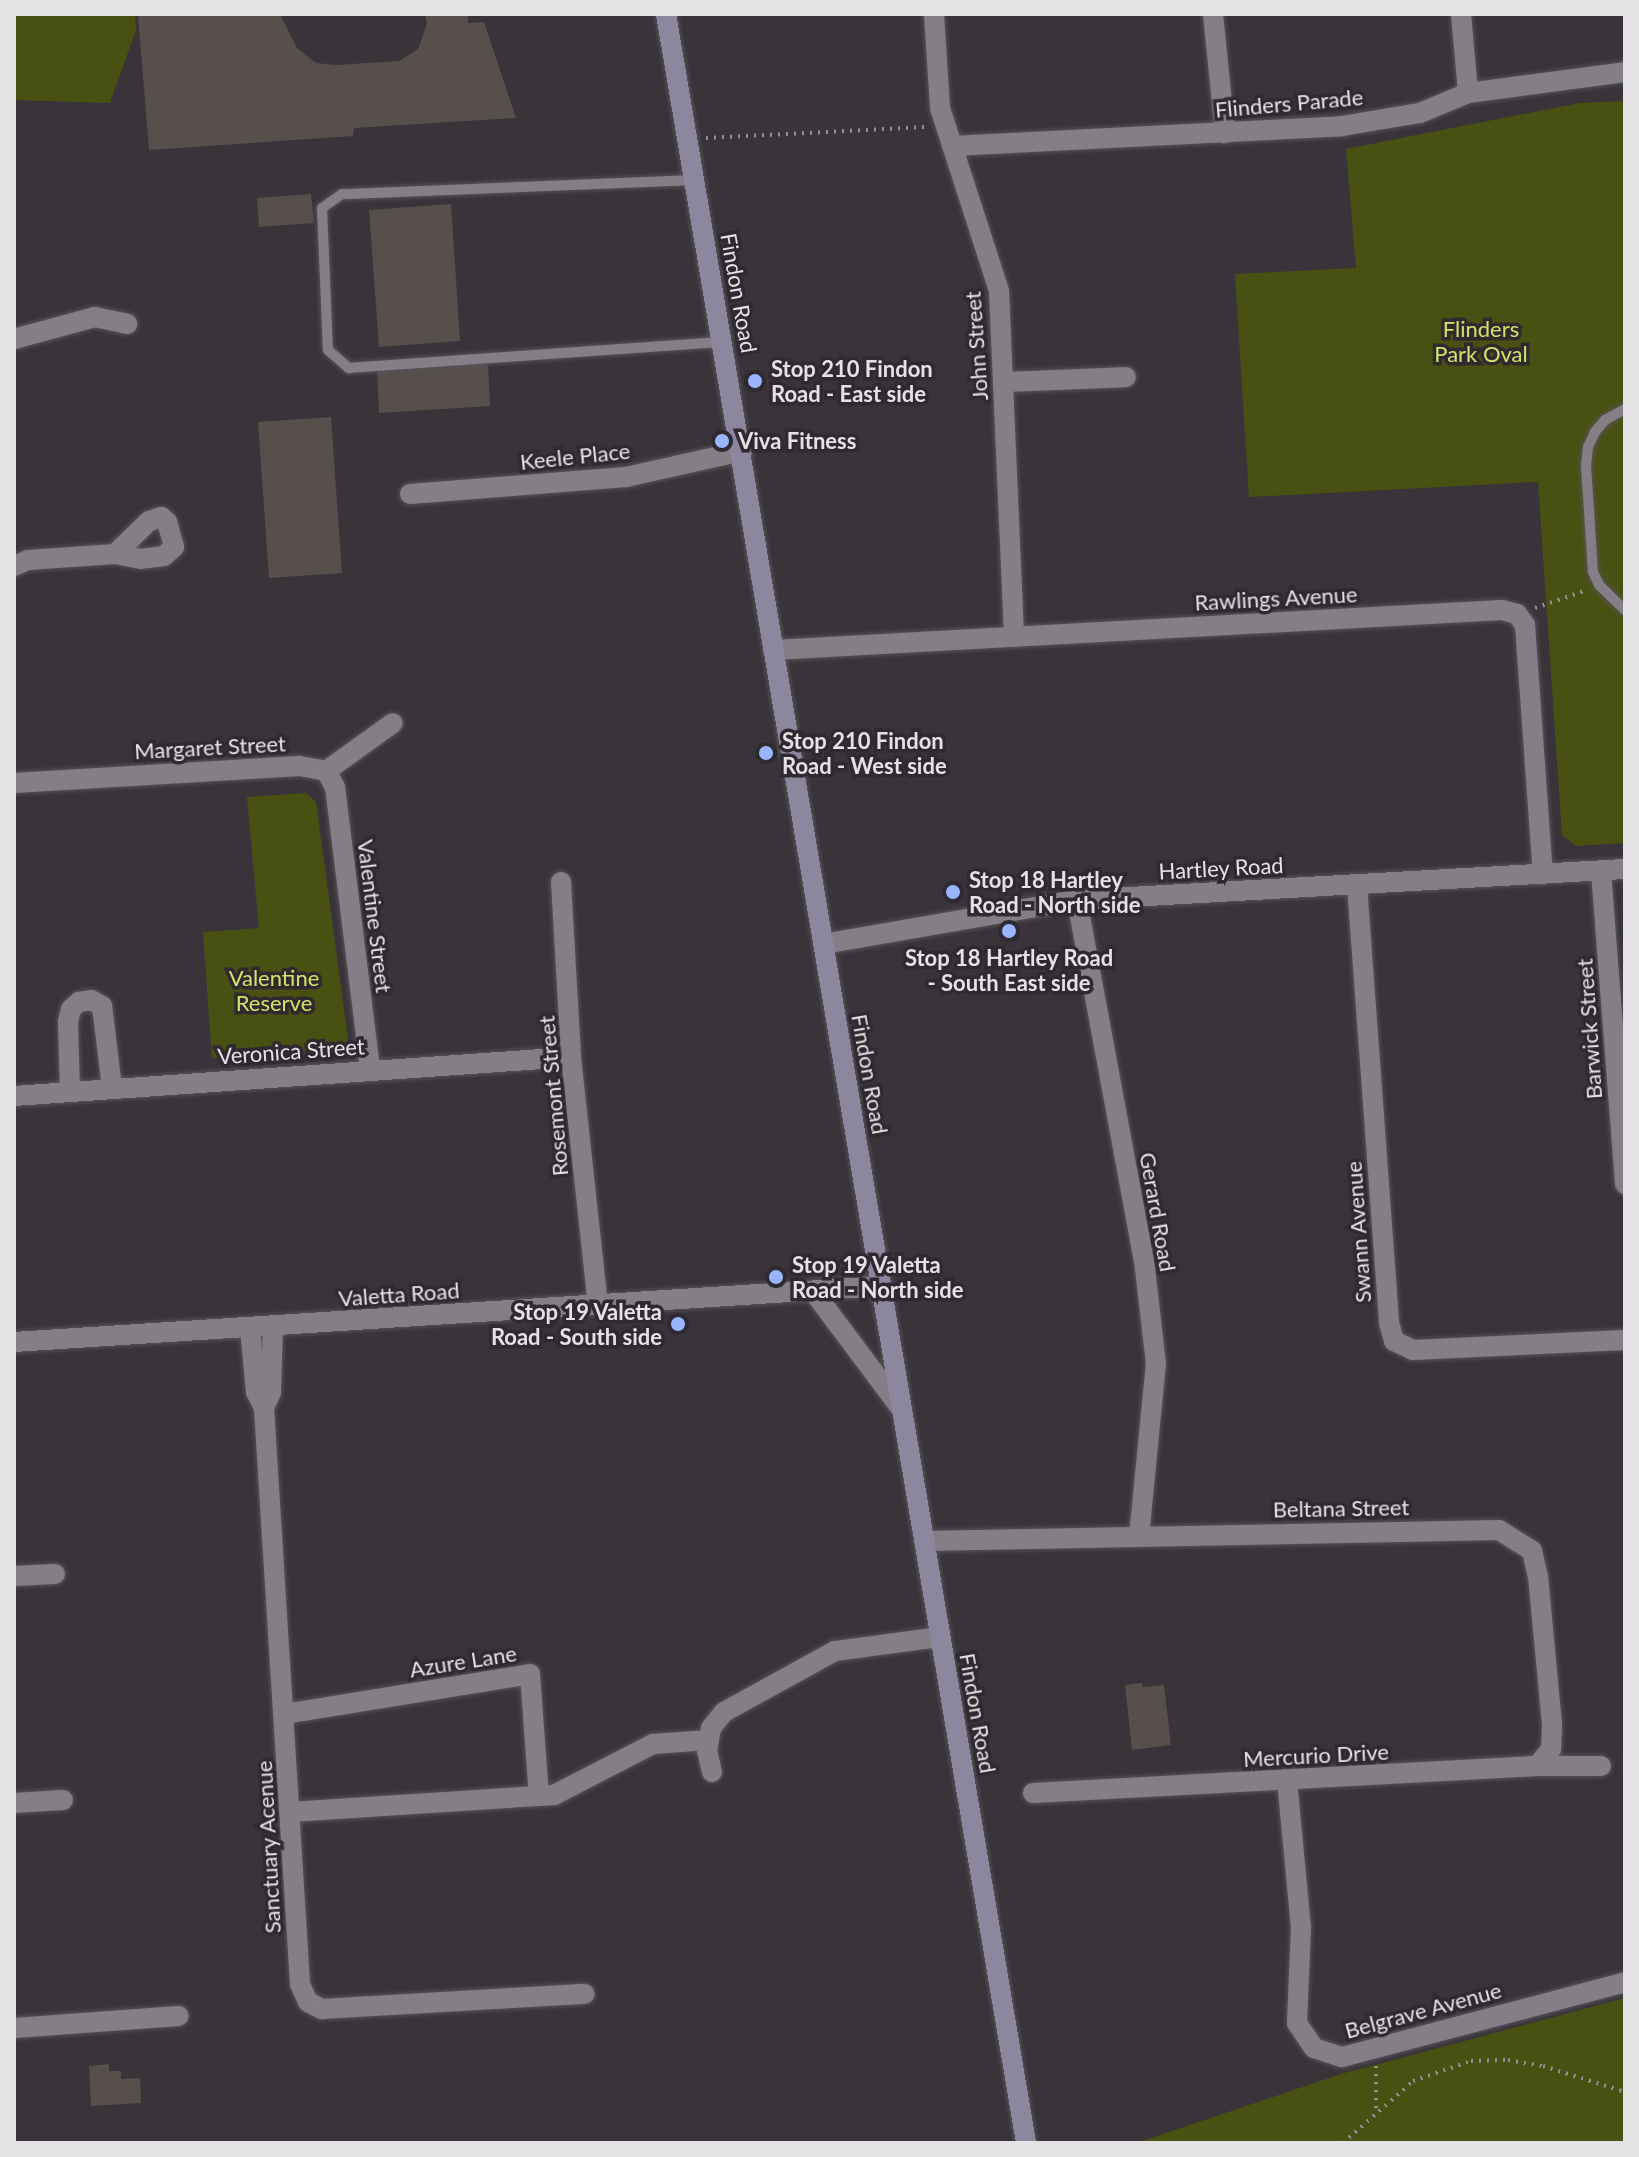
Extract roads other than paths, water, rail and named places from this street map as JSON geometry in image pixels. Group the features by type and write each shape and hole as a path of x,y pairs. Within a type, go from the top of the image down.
{"main road":[{"name":"Findon Road","path":"666,14 1026,2143"}],"street":[{"name":"John Street","path":"934,14 940,108 999,291 1014,637"},
{"path":"1213,14 1225,133"},
{"path":"1461,14 1468,93"},
{"name":"Flinders Parade","path":"952,146 1342,126 1404,115 1468,93 1625,72"},
{"path":"14,339 95,317 127,324"},
{"path":"1003,382 1126,377"},
{"name":"Keele Place","path":"410,494 626,477 742,451"},
{"path":"14,566 28,560 115,554"},
{"name":"Rawlings Avenue","path":"773,650 1502,610 1517,614 1525,625 1543,874"},
{"path":"326,771 393,723"},
{"name":"Margaret Street","path":"14,783 299,766 326,771"},
{"name":"Valentine Street","path":"326,771 335,787 370,1069"},
{"name":"Hartley Road","path":"824,944 1077,900 1625,869"},
{"name":"Barwick Street","path":"1601,871 1622,1106 1625,1184"},
{"name":"Rosemont Street","path":"561,882 571,1057 598,1304"},
{"name":"Swann Avenue","path":"1357,885 1389,1323 1394,1341 1413,1350 1625,1340"},
{"name":"Gerard Road","path":"1077,900 1144,1260 1156,1363 1139,1535"},
{"path":"70,1091 68,1022 71,1009 79,1002 91,1000 102,1006 112,1088"},
{"name":"Veronica Street","path":"14,1096 571,1057"},
{"name":"Valetta Road","path":"14,1342 882,1286"},
{"path":"813,1291 902,1410"},
{"name":"Sanctuary Acenue","path":"264,1408 271,1392 274,1366 273,1326"},
{"name":"Sanctuary Acenue","path":"250,1328 256,1392 264,1408 300,1984 308,2002 322,2009 585,1994"},
{"name":"Beltana Street","path":"924,1541 1499,1530 1532,1551 1538,1576 1552,1725 1551,1749 1537,1766"},
{"path":"14,1576 55,1574"},
{"path":"712,1772 707,1751 711,1728 724,1712 835,1651 940,1637"},
{"name":"Azure Lane","path":"284,1714 530,1674 539,1796"},
{"path":"290,1812 554,1795 653,1744 709,1740"},
{"name":"Mercurio Drive","path":"1033,1793 1537,1766 1601,1766"},
{"name":"Belgrave Avenue","path":"1287,1780 1301,1927 1297,2023 1314,2048 1342,2057 1625,1982"},
{"path":"14,1803 63,1800"},
{"path":"14,2028 179,2016"}],"lane":[{"path":"695,180 342,194 322,208 328,350 349,368 723,342"},
{"path":"1625,409 1605,420 1588,447 1593,572 1599,585 1625,610"}],"place":[{"name":"Stop 210 Findon Road - East side","path":"755,381"},
{"name":"Viva Fitness","path":"722,441"},
{"name":"Stop 210 Findon Road - West side","path":"766,753"},
{"name":"Stop 18 Hartley Road - North side","path":"953,892"},
{"name":"Stop 18 Hartley Road - South East side","path":"1009,931"},
{"name":"Stop 19 Valetta Road - North side","path":"776,1277"},
{"name":"Stop 19 Valetta Road - South side","path":"678,1324"}],"park label":[{"name":"Flinders Park Oval","path":"1481,340"},
{"name":"Valentine Reserve","path":"274,990"}]}
